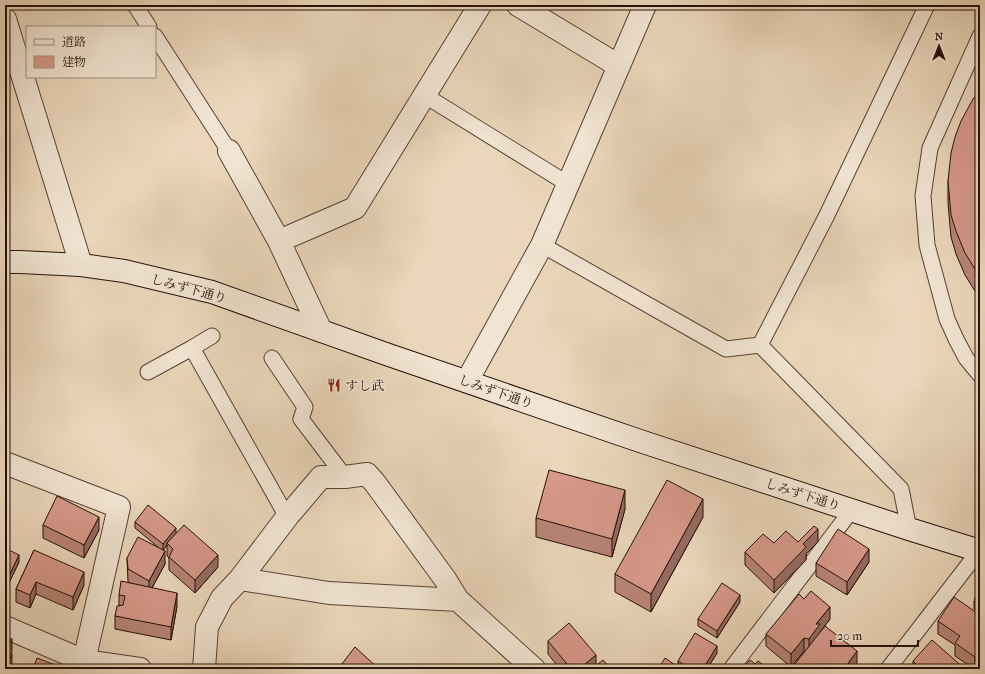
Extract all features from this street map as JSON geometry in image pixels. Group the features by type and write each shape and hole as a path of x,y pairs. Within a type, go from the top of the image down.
{"street":[{"path":"279,241 355,208 480,5"},
{"path":"518,5 619,66"},
{"path":"467,381 542,245 645,5"},
{"path":"5,19 80,265"},
{"path":"229,151 279,241 321,331"},
{"name":"しみず下通り","path":"5,262 80,265 124,271 212,292 640,441 851,511 980,551"},
{"path":"5,463 119,507 84,661"},
{"path":"204,669 208,627 222,598 240,579 286,517 321,477 345,477 367,474 444,578 458,600 534,669"},
{"path":"240,579 329,593 458,600"},
{"path":"5,627 84,661 140,669"}],"lane":[{"path":"135,5 148,26"},
{"path":"760,345 826,217 927,5"},
{"path":"980,36 930,148 923,196 927,245 947,319 966,358 980,375"},
{"path":"156,38 229,151"},
{"path":"424,95 568,184"},
{"path":"542,245 726,349 760,345"},
{"path":"148,372 212,336"},
{"path":"760,345 901,489 909,529"},
{"path":"192,348 286,517"},
{"path":"272,358 305,406 301,419 345,477"},
{"path":"731,669 851,511"},
{"path":"888,669 980,551"}],"building":[{"path":"980,91 980,277 965,253 956,231 951,215 948,181 951,153 955,137 961,121 973,99"},
{"path":"549,470 625,490 612,539 536,518"},
{"path":"667,480 703,499 651,594 615,574"},
{"path":"57,496 99,517 84,545 43,525"},
{"path":"148,505 176,528 163,544 135,522"},
{"path":"184,525 218,555 195,580 169,557 173,549 167,543"},
{"path":"814,526 818,529 803,544 806,547 774,580 745,552 763,534 774,543 786,531 798,542"},
{"path":"838,529 869,549 847,582 816,563"},
{"path":"138,537 165,551 149,581 128,569 127,558"},
{"path":"5,548 19,555 7,580 5,579"},
{"path":"34,550 84,572 73,597 36,582 30,595 16,589"},
{"path":"121,581 177,593 171,627 115,616 117,606 123,605 125,596 119,595"},
{"path":"722,583 740,595 717,631 698,619"},
{"path":"977,590 980,590 980,606 974,602"},
{"path":"811,591 830,607 816,624 820,624 809,639 804,638 791,654 766,634 799,594 804,599"},
{"path":"954,597 980,615 980,649 975,657 955,643 960,636 938,621"},
{"path":"569,623 596,655 579,669 571,669 548,641"},
{"path":"825,626 857,651 844,669 791,669"},
{"path":"695,633 717,646 703,669 691,669 678,661"},
{"path":"5,636 12,639 6,651 12,654 5,668"},
{"path":"932,640 965,669 914,668 917,665 913,661"},
{"path":"355,647 379,669 338,669"},
{"path":"37,658 63,668 63,669 33,669"},
{"path":"665,658 681,669 658,669"},
{"path":"603,660 611,669 592,669"},
{"path":"750,660 755,664 758,661 768,669 742,669"},
{"path":"70,665 82,669 68,669"}],"place":[{"name":"すし武","path":"334,385"}]}
